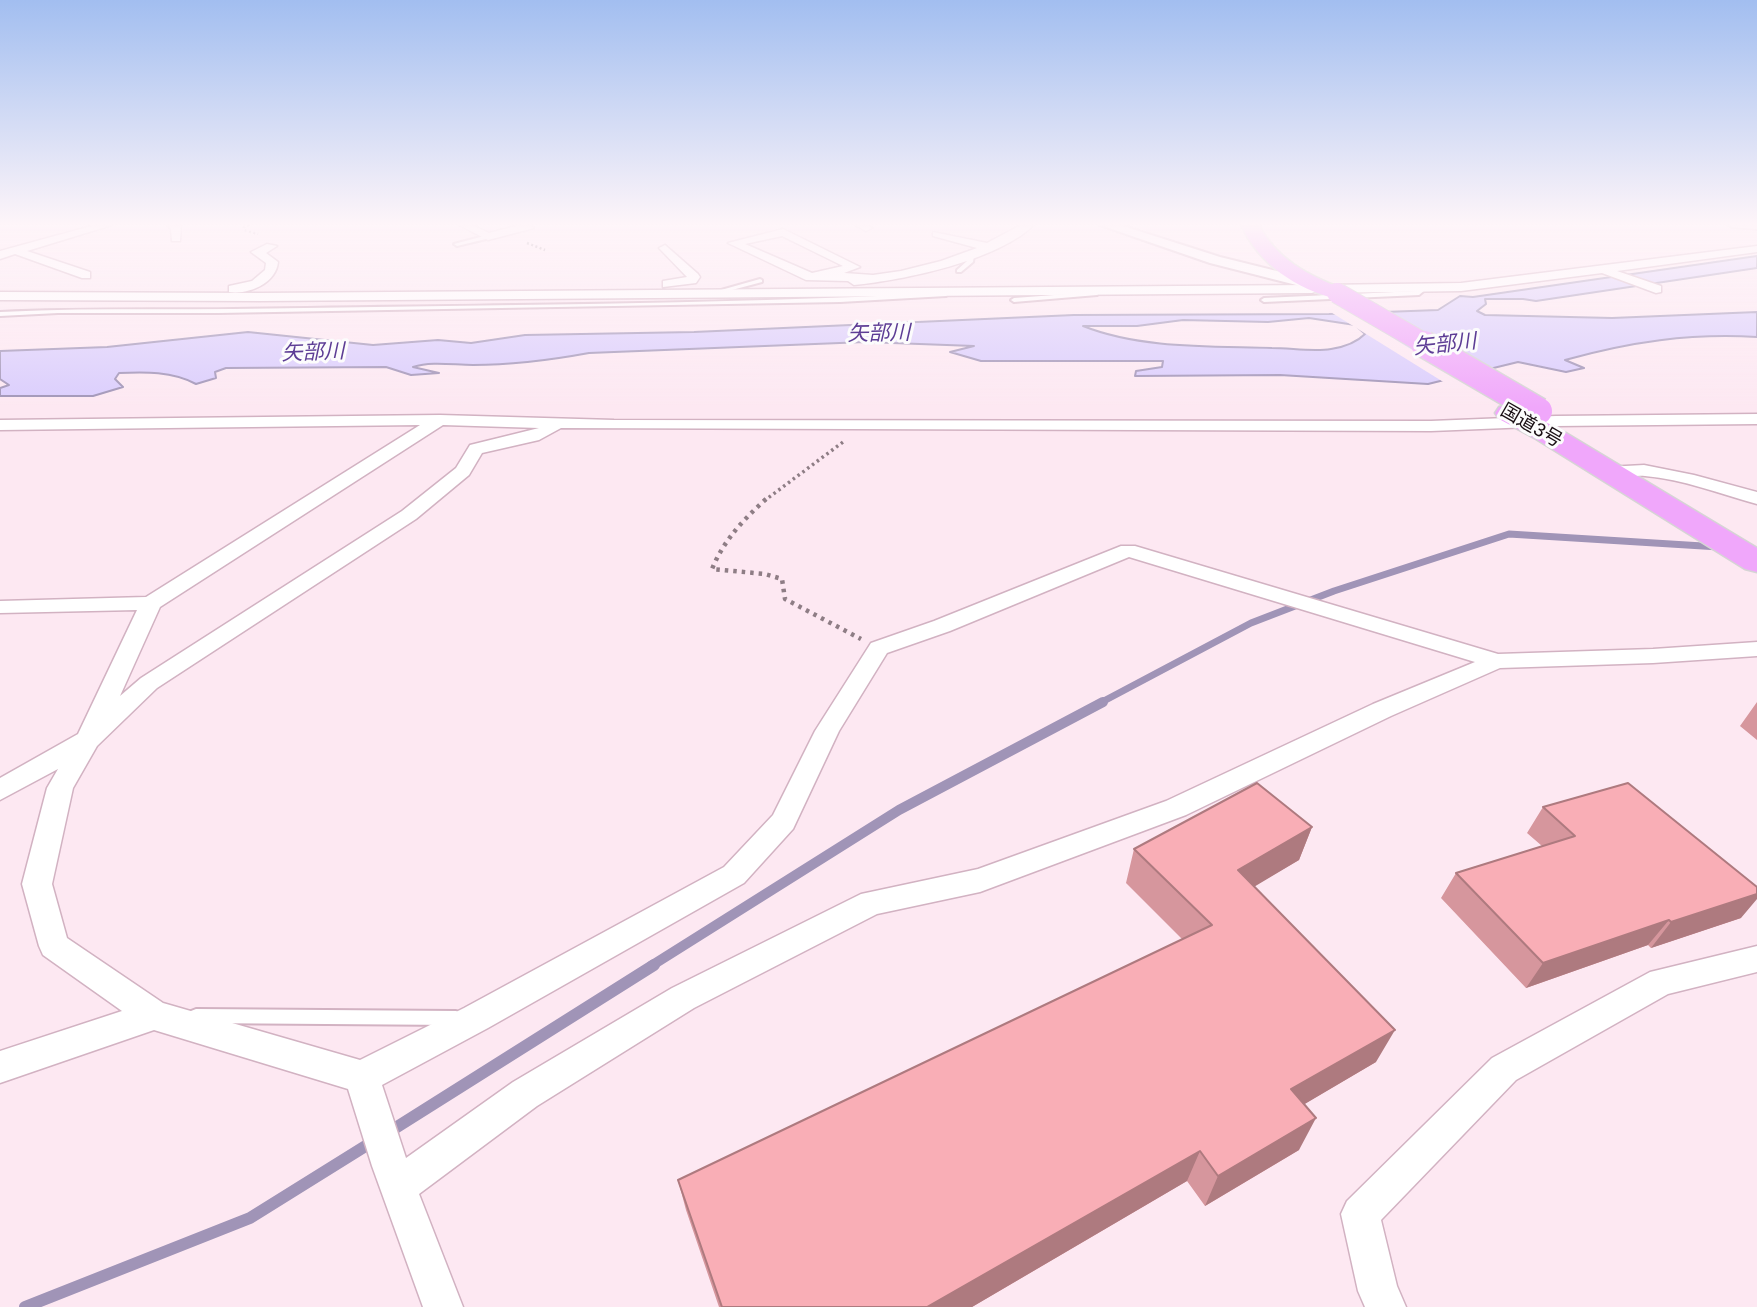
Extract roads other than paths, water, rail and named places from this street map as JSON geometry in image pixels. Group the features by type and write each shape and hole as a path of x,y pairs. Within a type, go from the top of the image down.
{"highway":[{"name":"国道3号","path":"1314,286 1533,417 1644,470 1746,540"},
{"name":"国道3号","path":"1533,417 1607,472 1757,562"}],"street":[{"path":"137,297 229,290 247,286"},
{"path":"616,293 640,286"},
{"path":"720,292 785,286"},
{"path":"1306,286 1320,290"},
{"path":"4,291 137,297 1320,290 1422,289 1451,286"},
{"path":"1648,286 1656,289"},
{"path":"0,425 440,420 614,425 1432,426 1533,417 1757,419"},
{"path":"0,607 151,603 440,420"},
{"path":"0,790 88,740 149,683 285,598 409,515 463,471 476,449 533,436 568,422"},
{"path":"1607,472 1644,470 1695,480 1757,499"},
{"path":"365,1088 476,1018 734,875 783,822 827,731 879,648 942,626 1128,550 1497,661 1653,656 1757,649"},
{"path":"151,603 88,740 60,788 37,884 54,946 154,1015 365,1088"},
{"path":"394,1176 683,998 871,902 980,880 1176,808 1382,710 1497,661"},
{"path":"1386,1307 1378,1291 1360,1214 1504,1069 1661,982 1757,959"},
{"path":"0,1067 154,1015"},
{"path":"365,1088 394,1176 443,1307"}],"lane":[{"path":"720,292 742,286"},
{"path":"1264,300 1365,298 1419,293 1422,289"},
{"path":"1014,300 1151,290"},
{"path":"0,313 840,300 945,293"},
{"path":"154,1015 476,1018"}],"water":[{"name":"矢部川","path":"1549,286 1636,286 1536,301 1485,299 1486,304 1477,311 1485,315 1612,318 1757,312 1757,337 1707,336 1660,340 1565,360 1584,368 1566,372 1518,362 1428,384 1280,375 1135,376 1136,371 1162,367 1163,361 981,361 950,352 974,346 865,342 589,353 502,364 428,364 413,367 439,373 411,375 386,367 226,368 215,372 216,378 196,384 168,375 119,373 115,379 123,387 93,396 0,396 0,388 9,385 0,379 0,351 107,347 248,332 373,345 438,340 471,343 525,335 694,332 1074,315 1329,314 1438,310 1460,296 1473,297","holes":["1309,318 1355,325 1365,334 1350,344 1317,350 1152,343 1083,326 1137,326 1183,320 1268,322"]}],"waterway":[{"path":"1100,703 1251,623 1334,591 1509,534 1719,547"},
{"path":"651,966 899,810 1103,702"},
{"path":"389,1132 654,965"},
{"path":"25,1307 250,1218 372,1142"}]}
